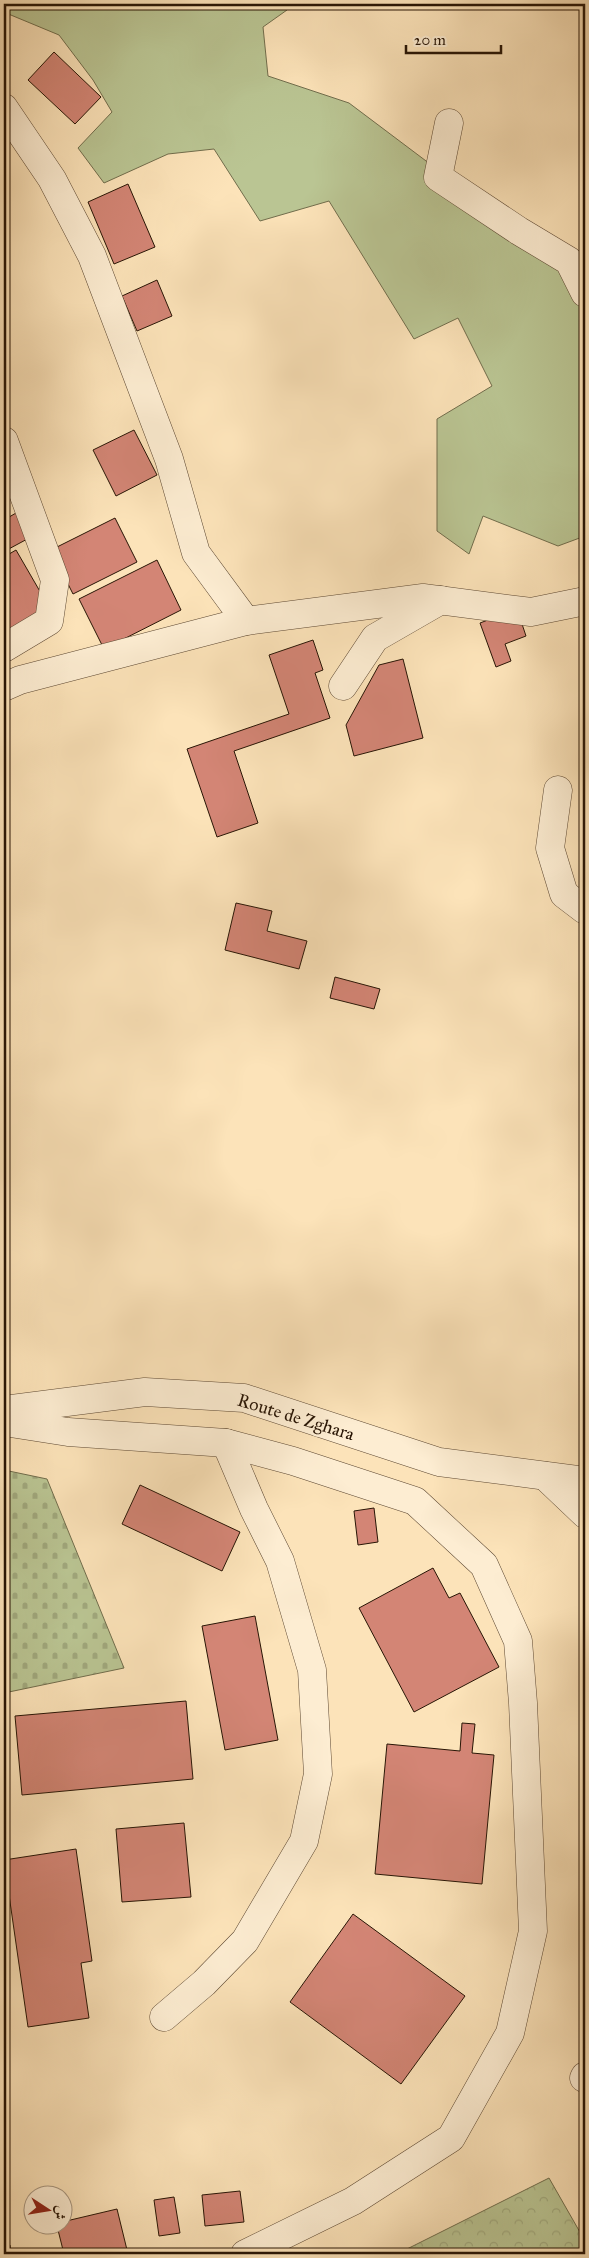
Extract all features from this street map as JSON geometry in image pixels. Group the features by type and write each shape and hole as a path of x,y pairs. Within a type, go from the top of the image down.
{"street":[{"path":"4,108 52,179 92,256 169,459 196,553 246,621"},
{"path":"449,123 438,177 519,231 577,256 585,293"},
{"path":"4,441 55,580 49,621 4,648"},
{"path":"4,687 20,680 246,621 423,598 531,612 585,601"},
{"path":"343,686 375,638 441,600"},
{"path":"558,790 550,848 564,894 585,910"},
{"name":"Route de Zghara","path":"4,1410 145,1392 244,1398 438,1462 585,1481"},
{"path":"4,1422 68,1432 226,1443 293,1461 414,1501 484,1565 518,1641 523,1703 533,1931 510,2033 451,2138 353,2201 246,2254"},
{"path":"164,2017 204,1983 245,1941 304,1841 318,1774 312,1670 280,1561 254,1509 226,1443"},
{"path":"545,1476 585,1514"}],"green space":[{"path":"4,4 283,4 287,10 263,27 268,76 349,103 458,185 585,261 585,536 558,546 483,516 469,554 437,531 437,419 492,386 458,318 414,339 329,201 260,221 214,149 168,154 104,183 78,148 112,112 93,80 59,35 6,13"},
{"path":"4,1470 47,1479 124,1668 4,1693"},
{"path":"549,2178 585,2241 585,2254 397,2254"}],"building":[{"path":"54,52 101,97 75,124 28,80"},
{"path":"128,184 155,247 114,264 88,202"},
{"path":"157,280 172,316 137,331 122,296"},
{"path":"134,430 157,475 116,496 93,450"},
{"path":"16,513 31,537 5,551 4,520"},
{"path":"115,518 137,562 73,594 51,550"},
{"path":"16,550 49,607 4,633 4,557"},
{"path":"157,560 181,610 104,649 79,599"},
{"path":"517,609 526,636 505,644 511,661 496,667 480,623"},
{"path":"313,640 323,670 315,673 330,718 234,751 258,823 217,837 187,749 289,714 269,655"},
{"path":"403,659 423,738 354,756 346,725 379,665"},
{"path":"236,903 272,911 267,931 307,941 299,969 225,950"},
{"path":"335,977 380,989 374,1009 330,998"},
{"path":"140,1485 240,1532 222,1571 122,1524"},
{"path":"374,1508 378,1542 358,1545 354,1511"},
{"path":"433,1568 449,1598 460,1593 499,1667 414,1712 359,1608"},
{"path":"255,1616 278,1740 225,1750 202,1626"},
{"path":"186,1701 193,1779 22,1795 15,1716"},
{"path":"462,1723 475,1724 472,1753 494,1755 482,1884 375,1874 387,1744 460,1751"},
{"path":"184,1823 191,1897 122,1902 116,1829"},
{"path":"76,1849 92,1961 81,1963 89,2018 28,2027 4,1860"},
{"path":"353,1914 465,1996 401,2084 290,2002"},
{"path":"240,2191 244,2222 205,2226 202,2195"},
{"path":"174,2197 180,2233 159,2236 154,2200"},
{"path":"117,2209 128,2254 64,2254 60,2236 72,2236 72,2220"},
{"path":"10,2245 11,2254 4,2254 4,2246"}]}
